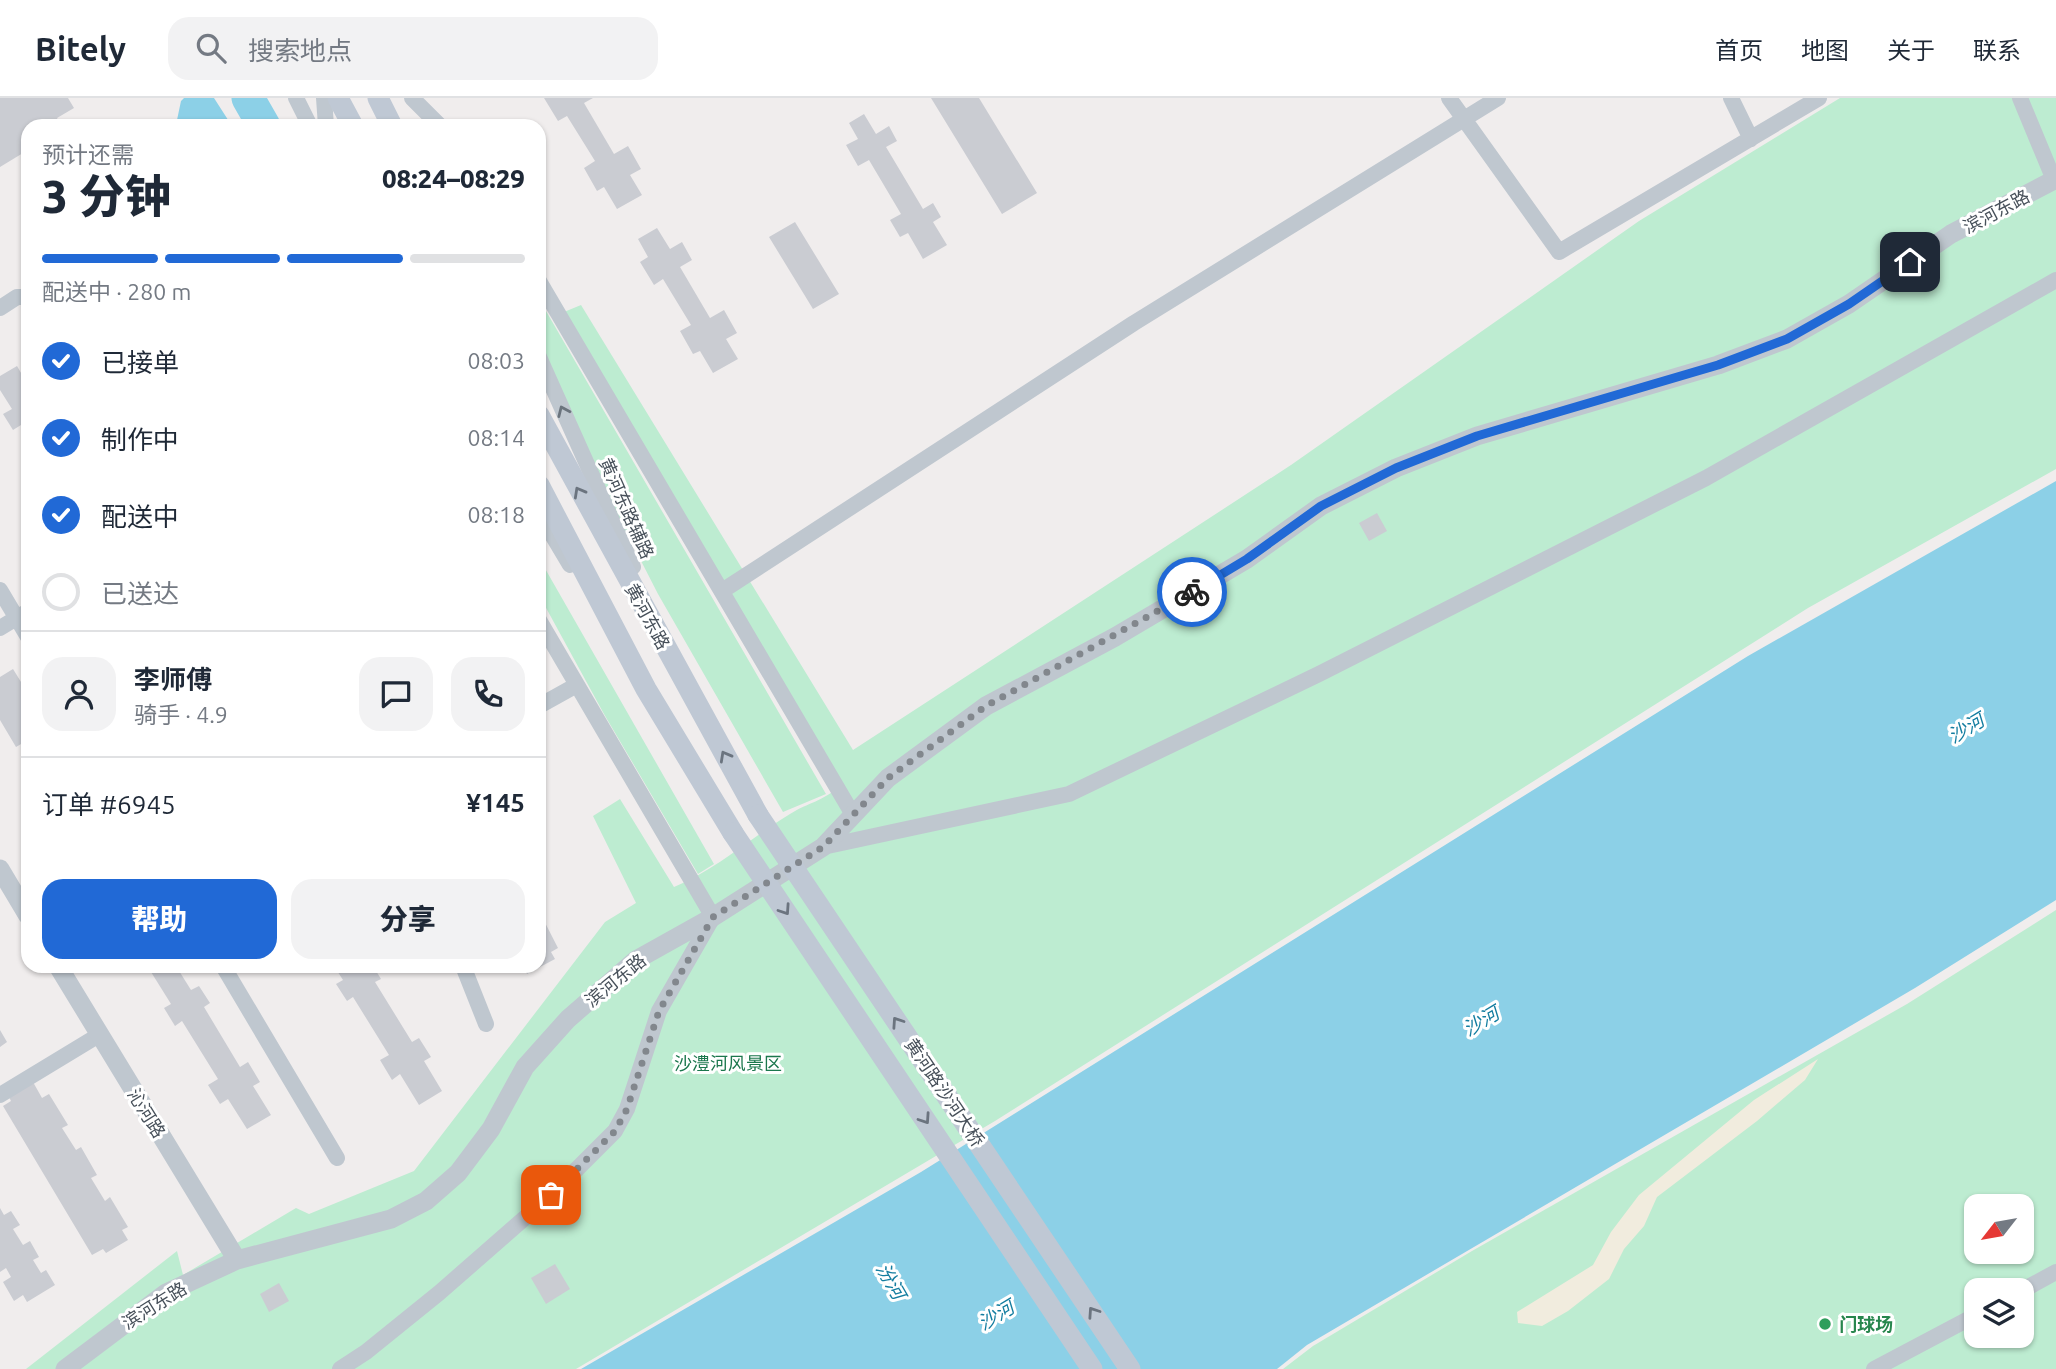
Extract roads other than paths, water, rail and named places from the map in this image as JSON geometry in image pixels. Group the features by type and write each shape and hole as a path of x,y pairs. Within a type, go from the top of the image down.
{"main road":[{"path":"338,98 349,119"},
{"path":"377,98 388,119"},
{"name":"黄河东路","path":"546,428 758,815"},
{"name":"黄河东路","path":"546,498 646,689 733,833"},
{"name":"黄河路沙河大桥","path":"758,815 1130,1369"},
{"name":"黄河路沙河大桥","path":"733,833 1092,1369"}],"street":[{"path":"296,98 306,119"},
{"path":"324,98 326,119"},
{"path":"412,98 433,119"},
{"path":"422,98 434,119"},
{"path":"1449,98 1559,252 1819,98"},
{"path":"722,591 1134,323 1499,98"},
{"path":"1731,98 1751,139"},
{"path":"2020,98 2055,180"},
{"name":"滨河东路","path":"65,1369 166,1293 237,1260 391,1219 425,1201 458,1173 491,1129 525,1067 568,1019 636,960 713,917 823,847 852,813 888,778 986,706 1115,637 1247,559 1321,506 1396,468 1477,436 1718,365 1787,339 1849,304 1951,234 2055,180"},
{"path":"823,847 1069,794 1319,674 1706,478 2056,280"},
{"path":"546,293 852,813"},
{"path":"0,308 21,297"},
{"name":"黄河东路辅路","path":"546,373 681,675"},
{"path":"546,525 646,689"},
{"path":"0,590 21,614"},
{"path":"0,628 21,616"},
{"path":"340,1369 366,1352 439,1293 551,1195 615,1131 627,1109 659,1011 713,917 546,633"},
{"path":"546,702 575,686"},
{"path":"0,869 21,904"},
{"name":"沁河路","path":"62,973 237,1260"},
{"path":"227,973 337,1158"},
{"path":"466,973 486,1024"},
{"path":"0,1095 99,1035"},
{"path":"2034,1283 2056,1272"},
{"path":"1874,1369 1964,1321"}],"water":[{"path":"184,98 214,98 228,119 177,119"},
{"name":"沙河","path":"2056,481 2056,900 1915,988 1307,1345 1277,1369 581,1369 921,1172 1748,656"}],"waterway":[{"name":"汾河","path":"248,98 260,119"}],"place":[{"name":"门球场","path":"1825,1324"}],"park label":[{"name":"沙澧河风景区","path":"728,1063"}]}
